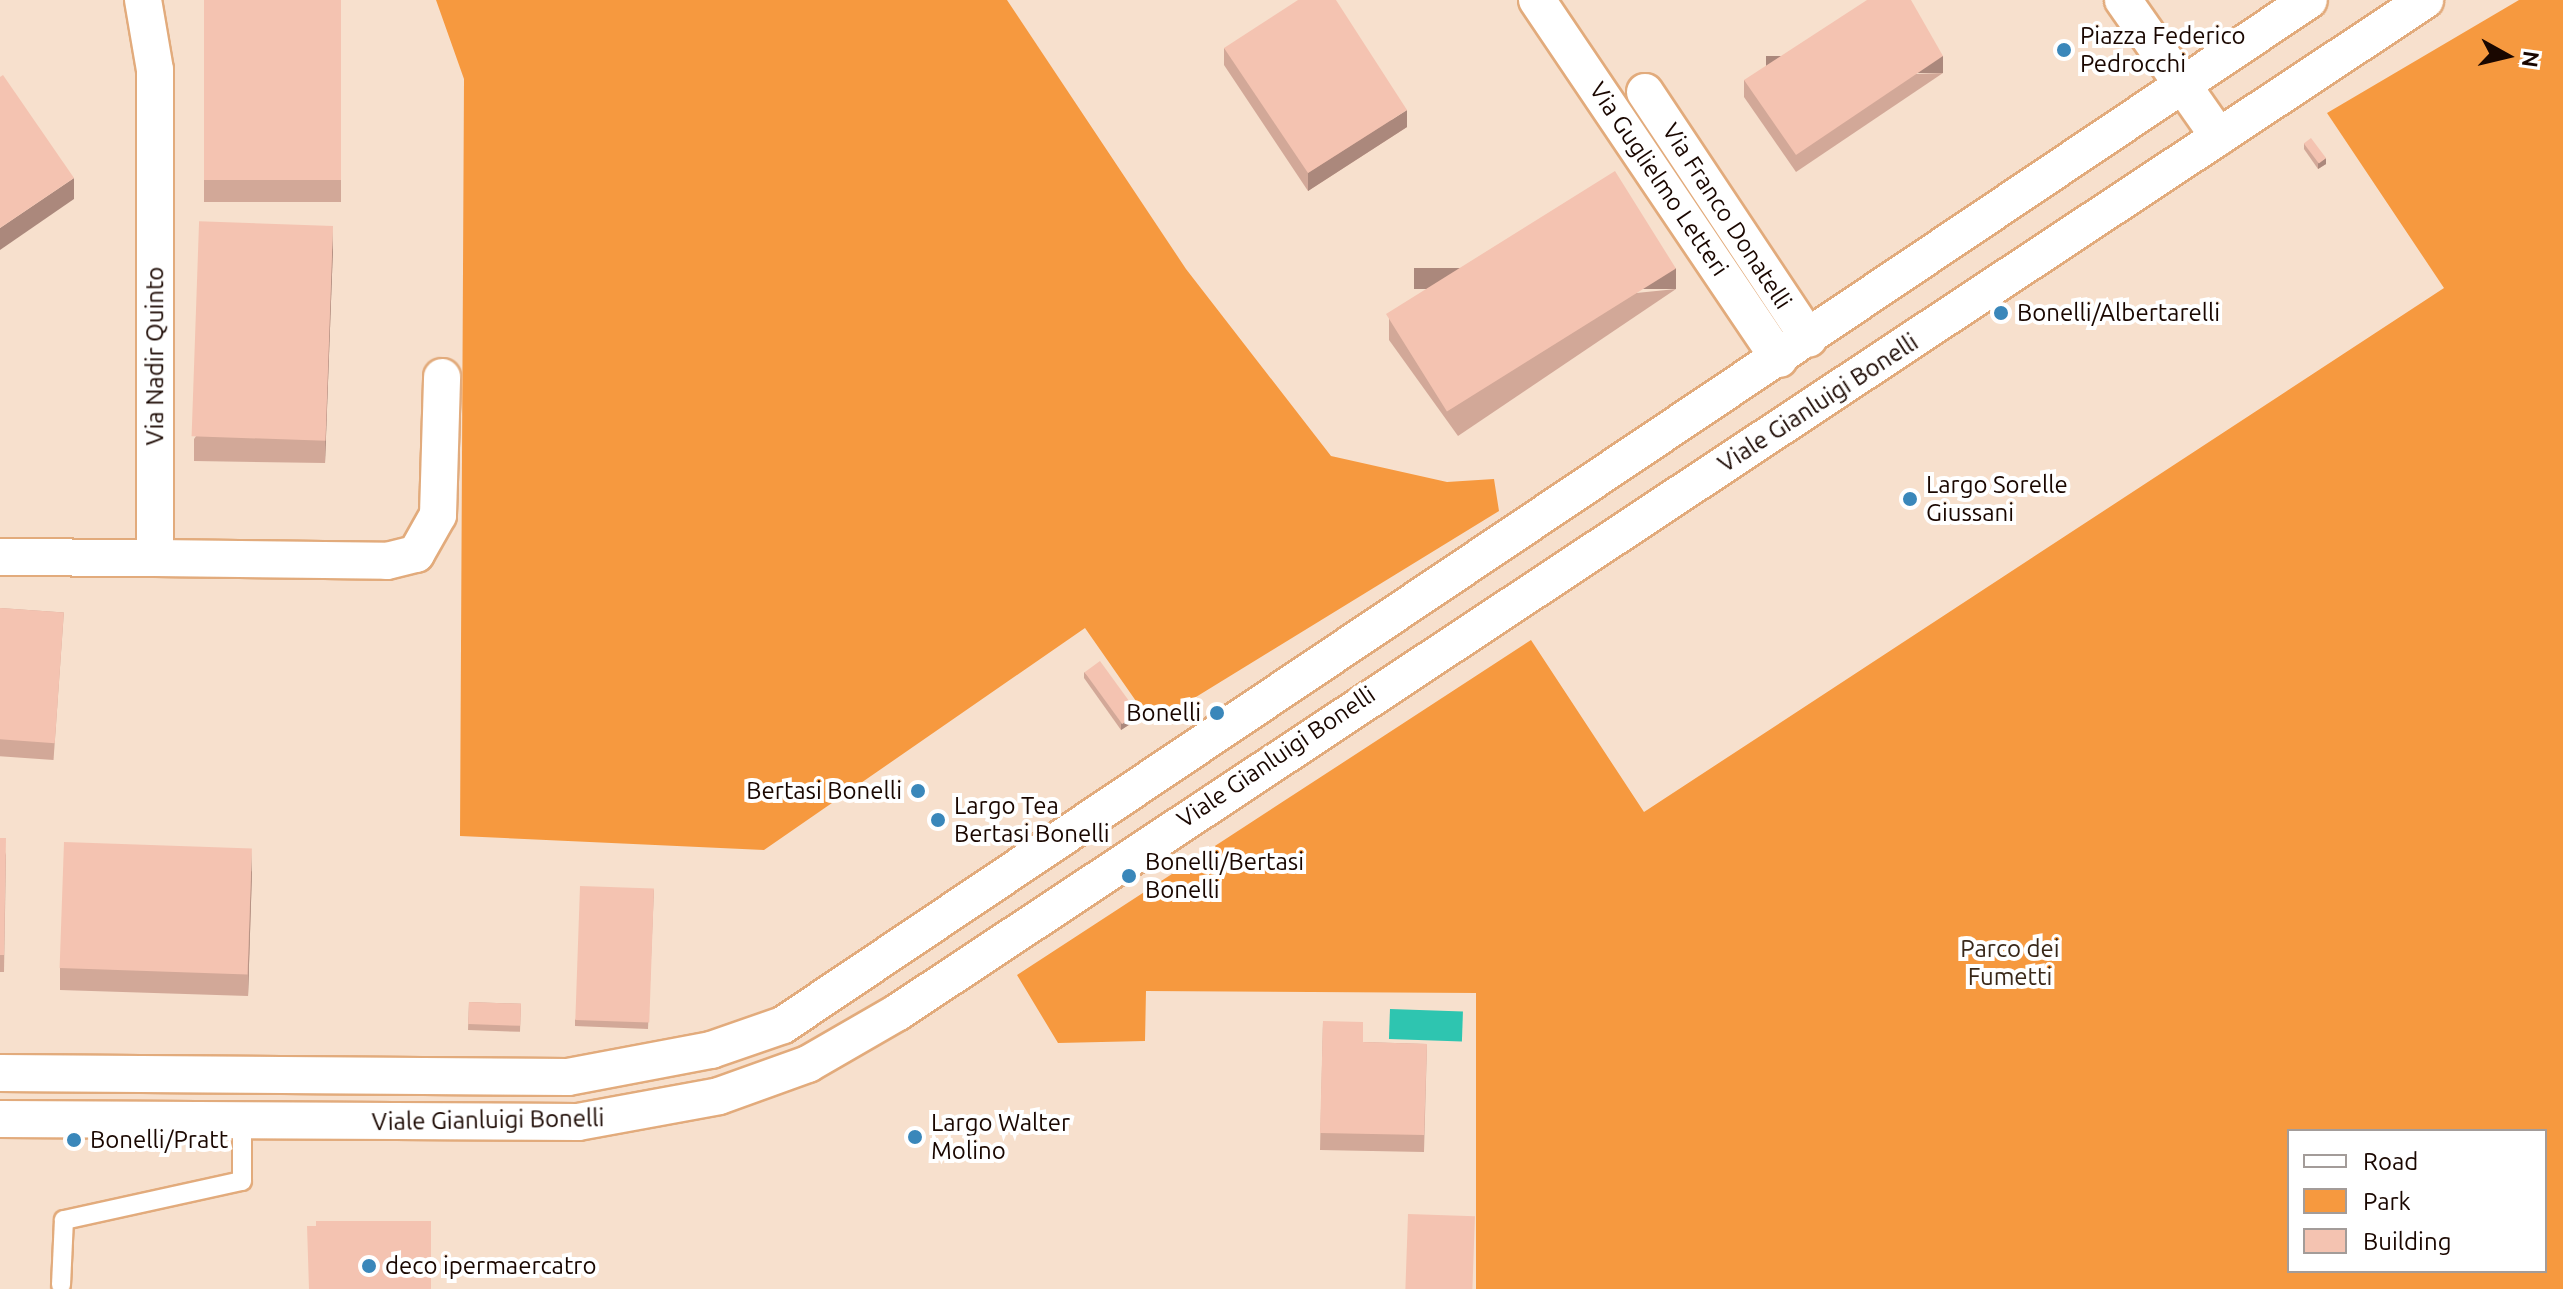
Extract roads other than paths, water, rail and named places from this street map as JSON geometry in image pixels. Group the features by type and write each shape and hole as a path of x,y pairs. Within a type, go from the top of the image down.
{"street":[{"name":"Via Nadir Quinto","path":"143,0 156,79 155,558"},
{"name":"Via Guglielmo Letteri","path":"1537,0 1779,359"},
{"path":"2123,0 2219,137"},
{"name":"Viale Gianluigi Bonelli","path":"0,1073 568,1077 711,1050 783,1025 1809,339 2309,0"},
{"name":"Viale Gianluigi Bonelli","path":"0,1119 242,1122 609,1120 736,1092 808,1064 898,1012 2425,0"},
{"name":"Via Franco Donatelli","path":"1645,92 1809,339"},
{"path":"0,557 387,561 416,554 438,515 442,377"}],"lane":[{"path":"61,1285 64,1220 242,1181 242,1122"}],"water":[{"path":"1390,1009 1463,1012 1462,1042 1389,1039"}],"place":[{"name":"Piazza Federico Pedrocchi","path":"2064,50"},
{"name":"Bonelli/Albertarelli","path":"2001,313"},
{"name":"Largo Sorelle Giussani","path":"1910,499"},
{"name":"Bonelli","path":"1217,713"},
{"name":"Bertasi Bonelli","path":"918,791"},
{"name":"Largo Tea Bertasi Bonelli","path":"938,820"},
{"name":"Bonelli/Bertasi Bonelli","path":"1129,876"},
{"name":"Largo Walter Molino","path":"915,1137"},
{"name":"Bonelli/Pratt","path":"74,1140"},
{"name":"deco ipermaercatro","path":"369,1266"}],"park label":[{"name":"Parco dei Fumetti","path":"2010,963"}]}
